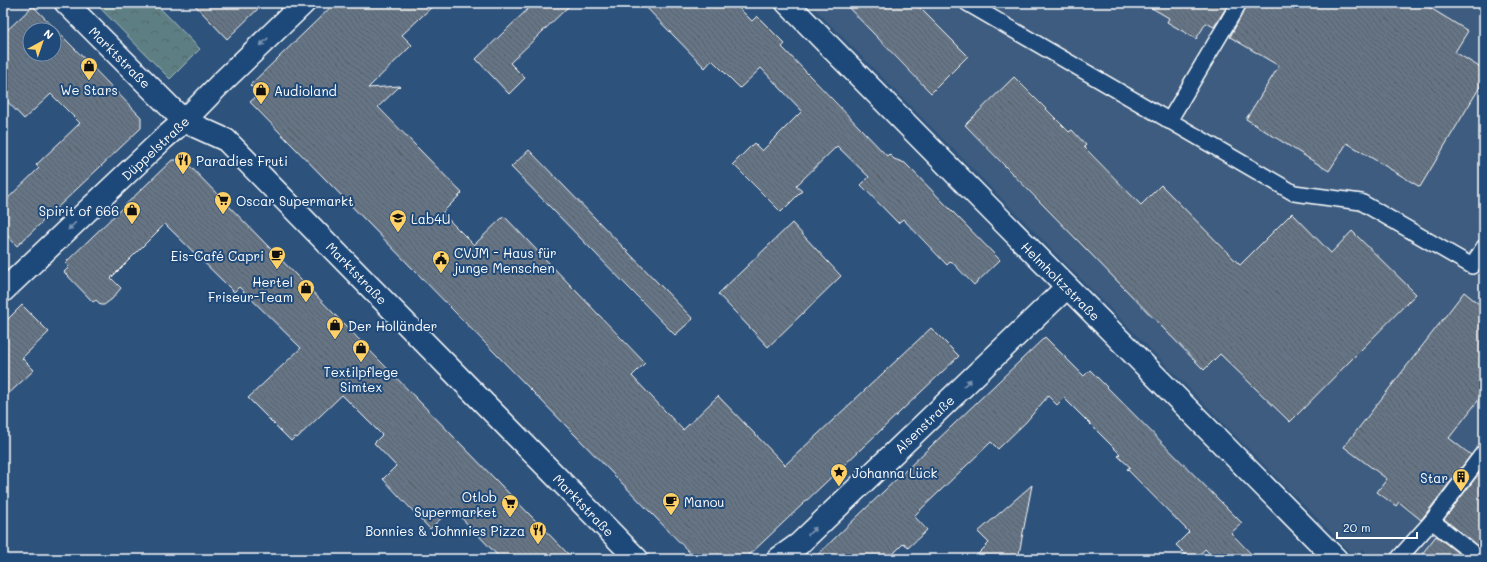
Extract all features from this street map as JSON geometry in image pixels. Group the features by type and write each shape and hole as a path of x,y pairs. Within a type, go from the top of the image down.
{"street":[{"name":"Marktstraße","path":"66,3 184,122 226,140 637,559"},
{"name":"Düppelstraße","path":"3,292 163,139 184,122 304,3"},
{"name":"Helmholtzstraße","path":"787,3 1336,559"},
{"name":"Alsenstraße","path":"778,559 799,544 1067,287"}],"lane":[{"path":"967,3 1294,193 1361,202 1472,266 1484,247"},
{"path":"1169,121 1239,3"},
{"path":"1398,559 1432,520 1484,452"},
{"path":"1432,520 1480,559"}],"shaded area":[{"path":"809,3 1484,3 1484,557 1482,559 1373,559 1363,549 1356,558"}],"green space":[{"path":"95,3 155,3 200,49 170,79"}],"building":[{"path":"193,3 264,3 227,39"},
{"path":"335,3 436,3 402,35 412,45 368,88 400,86 378,107 462,193 442,213 474,245 504,216 645,363 632,376 683,430 718,396 785,465 931,328 959,356 745,559 696,559 250,102 259,94 250,85"},
{"path":"534,3 572,3 510,63 525,78 509,94 476,59"},
{"path":"642,3 734,3 752,21 757,16 785,44 782,47 887,156 889,154 894,159 905,163 1000,260 974,285 951,261 947,265 903,219 898,223 861,185 869,177 837,146 796,186 802,191 781,212 733,164 754,143 762,151 802,111 761,68 740,88 712,60 705,68"},
{"path":"844,3 915,3 968,56 931,93"},
{"path":"1143,3 1229,3 1214,27 1206,23 1196,39 1167,22 1169,18"},
{"path":"1248,3 1422,3 1468,31 1455,52 1484,70 1484,80 1420,187 1347,143 1329,171 1246,119 1279,66 1230,37"},
{"path":"33,6 49,22 22,22 22,62 62,62 62,36 141,117 141,128 17,246 3,231 3,203 39,168 36,165 80,123 51,94 24,119 3,97 3,34"},
{"path":"1014,77 1069,132 1072,130 1086,145 1084,147 1141,205 1161,185 1240,265 1292,213 1331,253 1352,231 1416,294 1290,422 1220,354 1204,370 965,125"},
{"path":"529,150 693,319 675,335 511,167"},
{"path":"172,160 184,160 573,559 501,559 452,508 430,529 383,479 396,466 374,443 382,435 342,395 297,438 295,437 291,441 248,398 301,348 239,287 234,292 165,224 111,278 121,288 112,299 104,305 101,305 96,300 93,302 64,272 69,267 65,263"},
{"path":"792,223 841,276 768,347 718,294"},
{"path":"1464,292 1484,308 1484,393 1449,438 1471,455 1421,520 1399,502 1396,506 1377,492 1387,479 1344,447"},
{"path":"22,305 49,332 22,358 34,370 3,399 3,324"},
{"path":"1045,337 1084,376 1090,370 1242,523 1231,533 1256,559 1215,559 1205,549 1196,559 1190,559 1176,545 1189,532 1127,469 1130,467 1118,456 1120,454 1064,398 1057,405 1048,396 1026,422 998,449 991,442 914,516 927,530 908,548 904,543 888,559 813,559"},
{"path":"1484,467 1484,551 1444,519"},
{"path":"1032,485 1018,559 973,559 989,543 978,532"},
{"path":"1436,536 1466,559 1418,559"}],"place":[{"name":"We Stars","path":"89,81"},
{"name":"Audioland","path":"261,105"},
{"name":"Paradies Fruti","path":"183,175"},
{"name":"Oscar Supermarkt","path":"223,215"},
{"name":"Spirit of 666","path":"132,225"},
{"name":"Lab4U","path":"398,233"},
{"name":"Eis-Café Capri","path":"277,270"},
{"name":"CVJM - Haus für junge Menschen","path":"441,274"},
{"name":"Hertel Friseur-Team","path":"306,303"},
{"name":"Der Holländer","path":"335,340"},
{"name":"Textilpflege Simtex","path":"361,363"},
{"name":"Johanna Lück","path":"839,487"},
{"name":"Star","path":"1461,492"},
{"name":"Manou","path":"671,516"},
{"name":"Otlob Supermarket","path":"510,518"},
{"name":"Bonnies & Johnnies Pizza","path":"538,545"}]}
